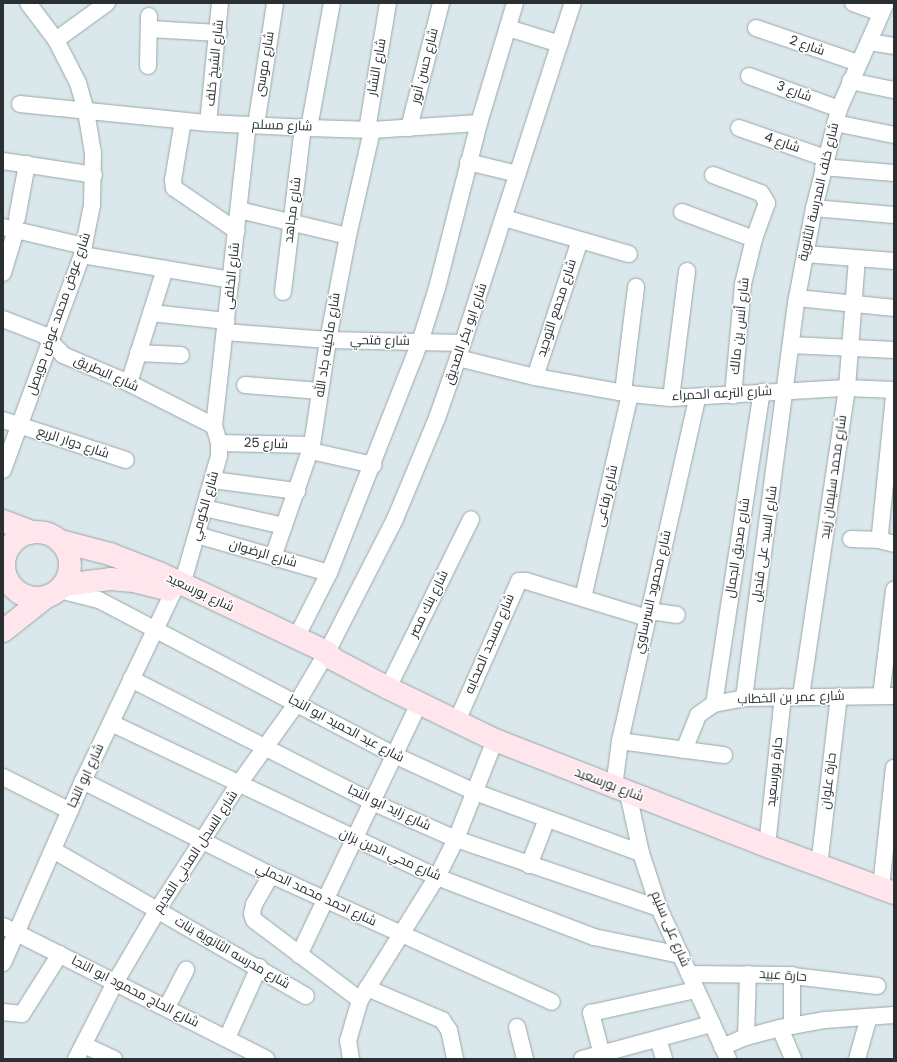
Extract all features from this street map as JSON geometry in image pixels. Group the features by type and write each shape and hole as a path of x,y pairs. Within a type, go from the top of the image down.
{"street":[{"name":"شارع عوض محمد عوض حويصل","path":"3,470 8,444 20,425 51,343 83,251 89,227 94,175 86,111 78,83 56,40 28,3"},
{"path":"56,40 107,3"},
{"name":"شارع الشيخ خلف","path":"208,123 219,33 220,3"},
{"name":"شارع موسى","path":"252,125 275,3"},
{"name":"شارع مجاهد","path":"283,292 306,128 332,3"},
{"name":"شارع النشار","path":"369,130 388,3"},
{"name":"شارع حسن أنور","path":"409,128 441,3"},
{"path":"296,638 329,573 373,465 420,342 437,288 468,162 515,3"},
{"name":"شارع ابو بكر الصديق","path":"327,657 395,518 434,424 463,343 573,3"},
{"path":"853,3 883,8"},
{"name":"شارع خلف المدرسة الثانوية","path":"786,391 797,298 824,162 837,116 850,81 883,8"},
{"path":"148,66 149,22 219,33"},
{"path":"508,28 560,44"},
{"name":"شارع 2","path":"756,28 858,63"},
{"path":"868,42 894,46"},
{"name":"شارع 3","path":"750,76 837,116 894,135"},
{"path":"850,81 894,90"},
{"name":"شارع مسلم","path":"20,104 182,121 306,128 369,130 479,123"},
{"path":"182,121 173,180 174,188 237,231"},
{"name":"شارع الخلفى","path":"214,426 239,210 252,125"},
{"name":"شارع 4","path":"739,128 824,162 894,173"},
{"name":"شارع ماكينه جاد الله","path":"273,557 311,448 328,340 369,130"},
{"path":"3,161 94,175"},
{"path":"468,162 518,174"},
{"path":"3,272 26,164"},
{"name":"شارع أنس بن مالك","path":"713,176 765,196 767,203 754,239 743,284 733,396"},
{"path":"814,208 894,215"},
{"path":"239,210 348,236"},
{"path":"682,212 754,239"},
{"path":"504,218 629,254"},
{"path":"12,225 83,251 165,269 231,280"},
{"name":"شارع مجمع التوحيد","path":"535,377 580,240"},
{"path":"805,254 894,261"},
{"name":"شارع محمد سليمان زبيد","path":"801,696 847,388 857,258"},
{"path":"128,383 165,269"},
{"path":"671,398 687,271"},
{"name":"شارع رفاعى","path":"583,598 627,393 636,287"},
{"path":"797,298 894,308"},
{"name":"شارع فتحي","path":"151,313 226,327 328,340 463,343"},
{"name":"شارع البطريق","path":"3,319 44,335 63,355 128,383 214,426"},
{"path":"791,345 894,350"},
{"path":"138,353 181,355"},
{"name":"شارع الترعه الحمراء","path":"458,358 535,377 627,393 671,398 733,396 762,392 847,388 894,390"},
{"path":"245,385 320,391"},
{"name":"شارع السيد على قنديل","path":"744,698 786,391"},
{"name":"شارع صديق الجمال","path":"714,704 762,392"},
{"path":"851,539 888,542 894,396"},
{"name":"شارع محمود السرساوي","path":"621,790 620,741 697,398"},
{"name":"شارع دوار الربع","path":"3,420 126,460"},
{"name":"شارع الكومي","path":"178,588 197,535 213,480 219,443 214,426"},
{"name":"شارع 25","path":"219,443 311,448 373,465"},
{"path":"213,480 297,491"},
{"path":"204,508 284,526"},
{"name":"شارع بنك مصر","path":"388,688 471,519"},
{"path":"3,521 32,532 46,533 60,541 70,562 56,591 3,631"},
{"path":"32,532 23,535 10,546 4,562 6,577 15,590 29,598 56,591"},
{"name":"شارع الرضوان","path":"197,535 329,573"},
{"name":"شارع بورسعيد","path":"60,541 110,554 178,588 327,657 419,704 495,740 819,866 887,890"},
{"name":"شارع بورسعيد","path":"56,591 110,579 178,588 296,638 327,657"},
{"name":"شارع مسجد الصحابه","path":"457,721 517,583 526,581 583,598 648,614 677,615"},
{"name":"شارع ابو النجا","path":"3,963 10,929 53,850 83,781 156,629 178,588"},
{"path":"887,696 894,590"},
{"name":"شارع عبد الحميد ابو النجا","path":"56,591 93,598 156,629 394,755 474,792 641,853"},
{"name":"شارع السجل المدني القديم","path":"80,1052 116,981 201,841 238,785 297,703 327,657"},
{"name":"شارع زايد ابو النجا","path":"132,679 265,749 372,802 456,838 529,865 660,908"},
{"name":"شارع عمر بن الخطاب","path":"684,750 698,714 714,704 744,698 801,696 887,696"},
{"name":"حارة علوان","path":"819,866 839,696"},
{"name":"حارة بورسعيد","path":"767,846 783,697"},
{"path":"299,955 419,704"},
{"name":"شارع محي الدين بزان","path":"111,723 354,840 437,877 594,937 682,955"},
{"path":"351,1059 348,1041 363,994 437,877 456,838 495,740"},
{"path":"620,741 724,755"},
{"path":"887,890 894,768"},
{"path":"3,778 70,811"},
{"name":"شارع احمد محمد الحملي","path":"83,781 201,841 326,898 400,935 552,1002"},
{"name":"شارع على سليم","path":"621,790 660,908 725,1053"},
{"path":"529,865 547,819"},
{"name":"شارع مدرسه الثانوية بنات","path":"53,850 259,967 306,996"},
{"path":"271,874 252,914 258,926 299,955 363,994 442,1020 449,1030 455,1059"},
{"name":"شارع الحاج محمود ابو النجا","path":"10,929 116,981 266,1059"},
{"path":"11,1014 25,1011 60,954"},
{"path":"227,1038 259,967"},
{"path":"167,1007 186,970"},
{"name":"حارة عبيد","path":"689,974 792,976 877,986"},
{"path":"746,1037 748,974"},
{"path":"792,976 786,1027 793,1059"},
{"path":"603,1056 591,1012 696,990"},
{"path":"725,1053 746,1037 786,1027 894,1015"},
{"path":"857,1059 869,1017"},
{"path":"582,1059 603,1056 712,1024"},
{"path":"517,1027 525,1059"},
{"path":"658,1039 664,1059"},
{"path":"80,1052 114,1059"}]}
